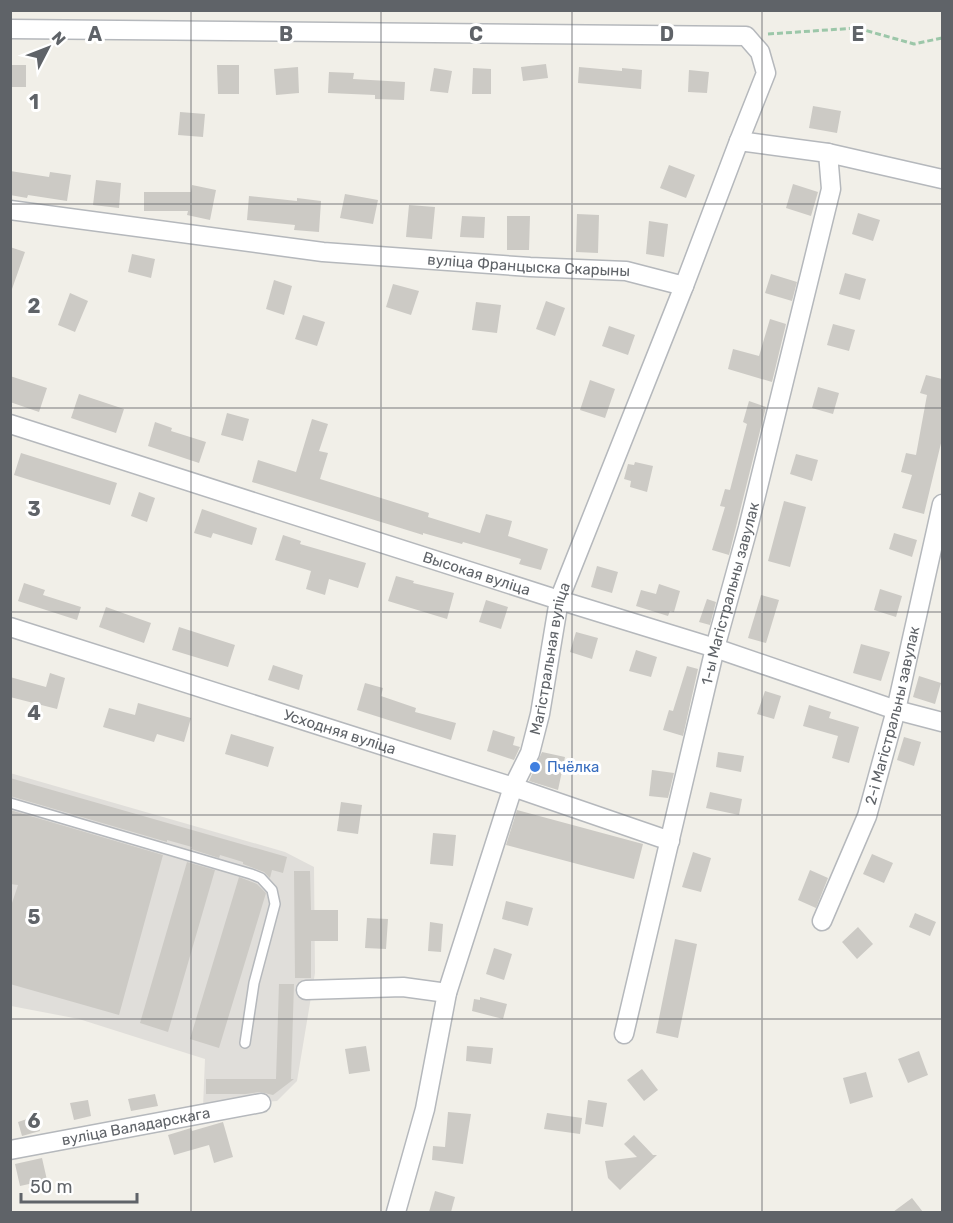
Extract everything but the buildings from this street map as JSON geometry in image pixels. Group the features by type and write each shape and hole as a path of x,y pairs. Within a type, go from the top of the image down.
{"street":[{"path":"10,29 746,36 760,52 766,73 684,286"},
{"path":"739,141 828,153 942,179"},
{"name":"1-ы Магістральны завулак","path":"624,1034 715,648 750,518 831,189 828,153"},
{"name":"вуліца Францыска Скарыны","path":"10,210 323,252 530,267 626,271 684,286"},
{"name":"Магістральная вуліца","path":"396,1212 424,1109 447,993 513,787 530,753 540,714 559,600 684,286"},
{"name":"Высокая вуліца","path":"10,424 715,648 896,710 942,722"},
{"name":"2-і Магістральны завулак","path":"822,921 867,816 896,710 942,504"},
{"name":"Усходняя вуліца","path":"10,627 513,787 670,841"},
{"path":"306,990 403,987 447,993"},
{"name":"вуліца Валадарскага","path":"10,1150 261,1103"}],"lane":[{"path":"10,803 261,878 272,890 274,904 254,983 245,1043"}],"path":[{"path":"746,36 857,28 914,44 942,38"}],"shaded area":[{"path":"10,773 285,852 314,867 315,973 297,1081 277,1101 203,1107 205,1059 79,1019 11,1006"}],"place":[{"name":"Пчёлка","path":"535,767"}]}
